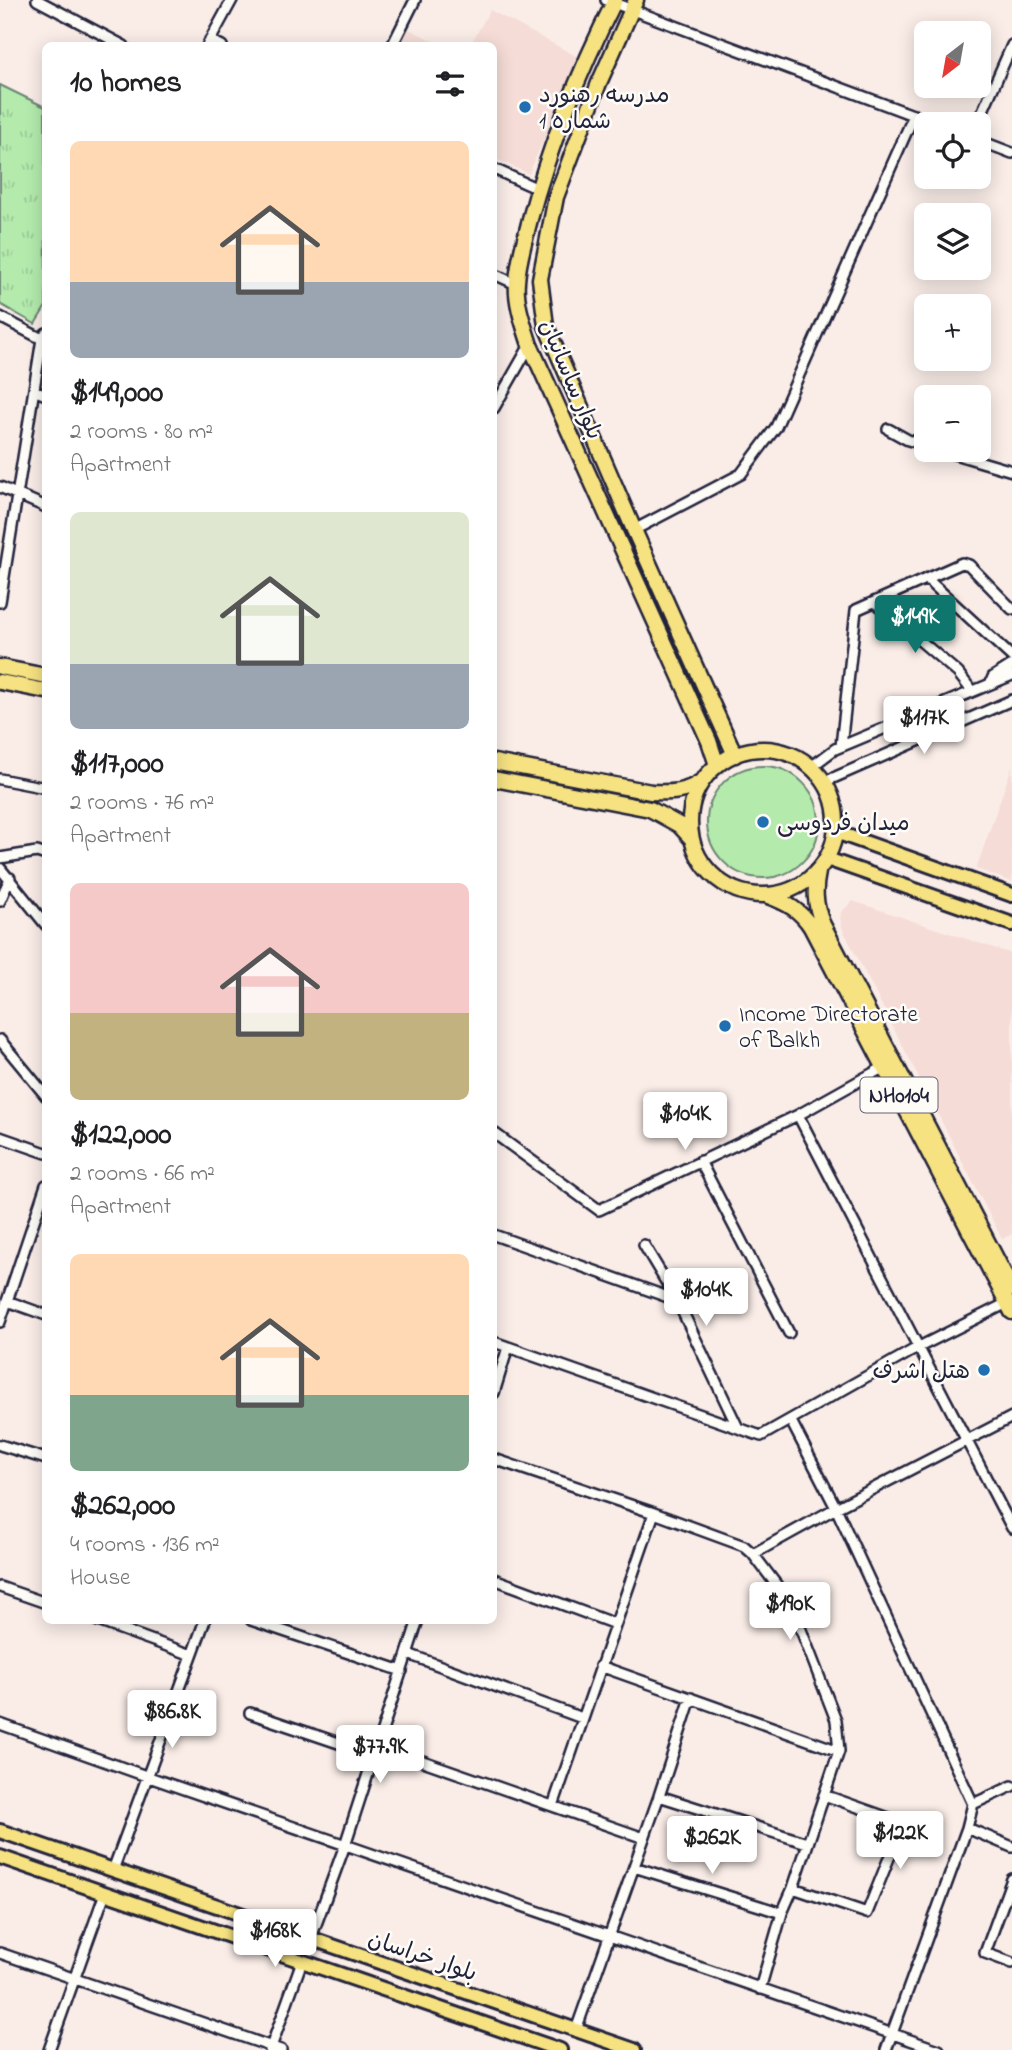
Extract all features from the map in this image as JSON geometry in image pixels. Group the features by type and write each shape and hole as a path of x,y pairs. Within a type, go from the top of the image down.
{"highway":[{"name":"بلوار ساسانیان","path":"612,1 564,116 538,189 516,284 530,345 709,741 717,765"},
{"name":"بلوار ساسانیان","path":"634,5 599,83 556,197 540,278 546,326 735,755"},
{"path":"0,667 42,675"},
{"path":"0,682 42,690"},
{"name":"NH0104","path":"497,763 650,792 671,793 689,790 717,765 750,750 766,749 790,755 811,767 824,782 835,806 836,832 827,859 818,872 804,884 787,892 748,894 728,887 712,874 699,858 692,839 690,818 694,799 703,780"},
{"name":"NH0104","path":"497,780 650,809 679,825 692,839"},
{"name":"NH0104","path":"818,872 814,891 815,905 884,1068 1011,1302"},
{"name":"NH0104","path":"768,895 787,903 802,914 849,988 1011,1302"}],"main road":[{"path":"836,832 1012,895"},
{"path":"827,859 1012,924"},
{"name":"بلوار خراسان","path":"0,1831 634,2050"},
{"name":"بلوار خراسان","path":"0,1857 560,2050"},
{"path":"206,1928 215,1905"}],"street":[{"path":"37,0 116,42"},
{"path":"209,42 232,0"},
{"path":"394,42 415,0"},
{"path":"612,1 634,5 914,115 776,427 741,474 634,530"},
{"path":"982,112 1012,45"},
{"path":"991,145 1012,152"},
{"path":"497,170 538,189"},
{"path":"497,275 516,284"},
{"path":"0,317 42,335"},
{"path":"498,387 530,345"},
{"path":"0,602 42,347"},
{"path":"34,390 42,393"},
{"path":"887,429 914,442"},
{"path":"982,462 1012,471"},
{"path":"0,486 42,505"},
{"path":"841,746 856,610 962,563 970,565 1012,609"},
{"path":"927,579 1012,657"},
{"path":"875,601 958,673 972,691"},
{"path":"990,684 993,677 1012,665"},
{"path":"811,767 841,746 1012,676"},
{"path":"824,782 1012,700"},
{"path":"0,779 42,787"},
{"path":"0,858 37,852 42,854"},
{"path":"0,868 42,920"},
{"path":"0,901 10,878"},
{"path":"0,1040 42,1091"},
{"path":"497,1135 599,1210 798,1115 884,1068"},
{"path":"798,1115 1012,1528"},
{"path":"0,1137 42,1152"},
{"path":"700,1161 789,1333"},
{"path":"0,1322 42,1198"},
{"path":"497,1236 677,1300"},
{"path":"644,1245 677,1300 738,1428"},
{"path":"7,1301 42,1313"},
{"path":"497,1343 761,1436 917,1348 1011,1302"},
{"path":"497,1383 508,1348"},
{"path":"753,1554 835,1508 1012,1418"},
{"path":"791,1420 973,1804 967,1828 886,2050"},
{"path":"0,1445 42,1458"},
{"path":"497,1460 744,1546 791,1604 836,1720 839,1751 782,1913 760,1989"},
{"path":"553,1806 654,1513"},
{"path":"497,1580 615,1624"},
{"path":"0,1587 42,1602"},
{"path":"106,1624 192,1655"},
{"path":"113,1870 204,1624"},
{"path":"263,1624 402,1671"},
{"path":"311,1938 345,1845 417,1624"},
{"path":"408,1654 582,1718"},
{"path":"600,1666 839,1751"},
{"path":"576,2030 691,1698"},
{"path":"250,1713 374,1755"},
{"path":"0,1724 939,2050"},
{"path":"377,1745 644,1838"},
{"path":"973,1804 1012,1786"},
{"path":"659,1796 807,1843"},
{"path":"793,1888 867,1913 903,1823 824,1796"},
{"path":"967,1828 1012,1847"},
{"path":"634,1867 782,1913"},
{"path":"1012,1879 985,1953 1012,1963"},
{"path":"49,2050 105,1893"},
{"path":"0,1953 282,2050"},
{"path":"271,2048 302,1961"}],"shaded area":[{"name":"مدرسه رهنورد شماره 1","path":"490,10 578,57 529,174 497,159 497,42 472,42"},
{"path":"409,29 436,42 402,42"},
{"path":"1012,766 1012,882 976,869"},
{"path":"853,901 1012,954 1012,1234 1002,1239 843,930 841,912"}],"green space":[{"path":"0,85 42,106 42,313 35,324 0,304"},
{"path":"763,766 784,771 802,783 814,801 819,822 814,843 802,861 784,873 763,878 742,873 724,861 712,843 707,822 712,801 724,783 742,771"}],"place":[{"name":"مدرسه رهنورد شماره 1","path":"525,107"},
{"name":"میدان فردوسی","path":"763,822"},
{"name":"Income Directorate of Balkh","path":"725,1026"},
{"name":"هتل اشرف","path":"984,1370"}]}
